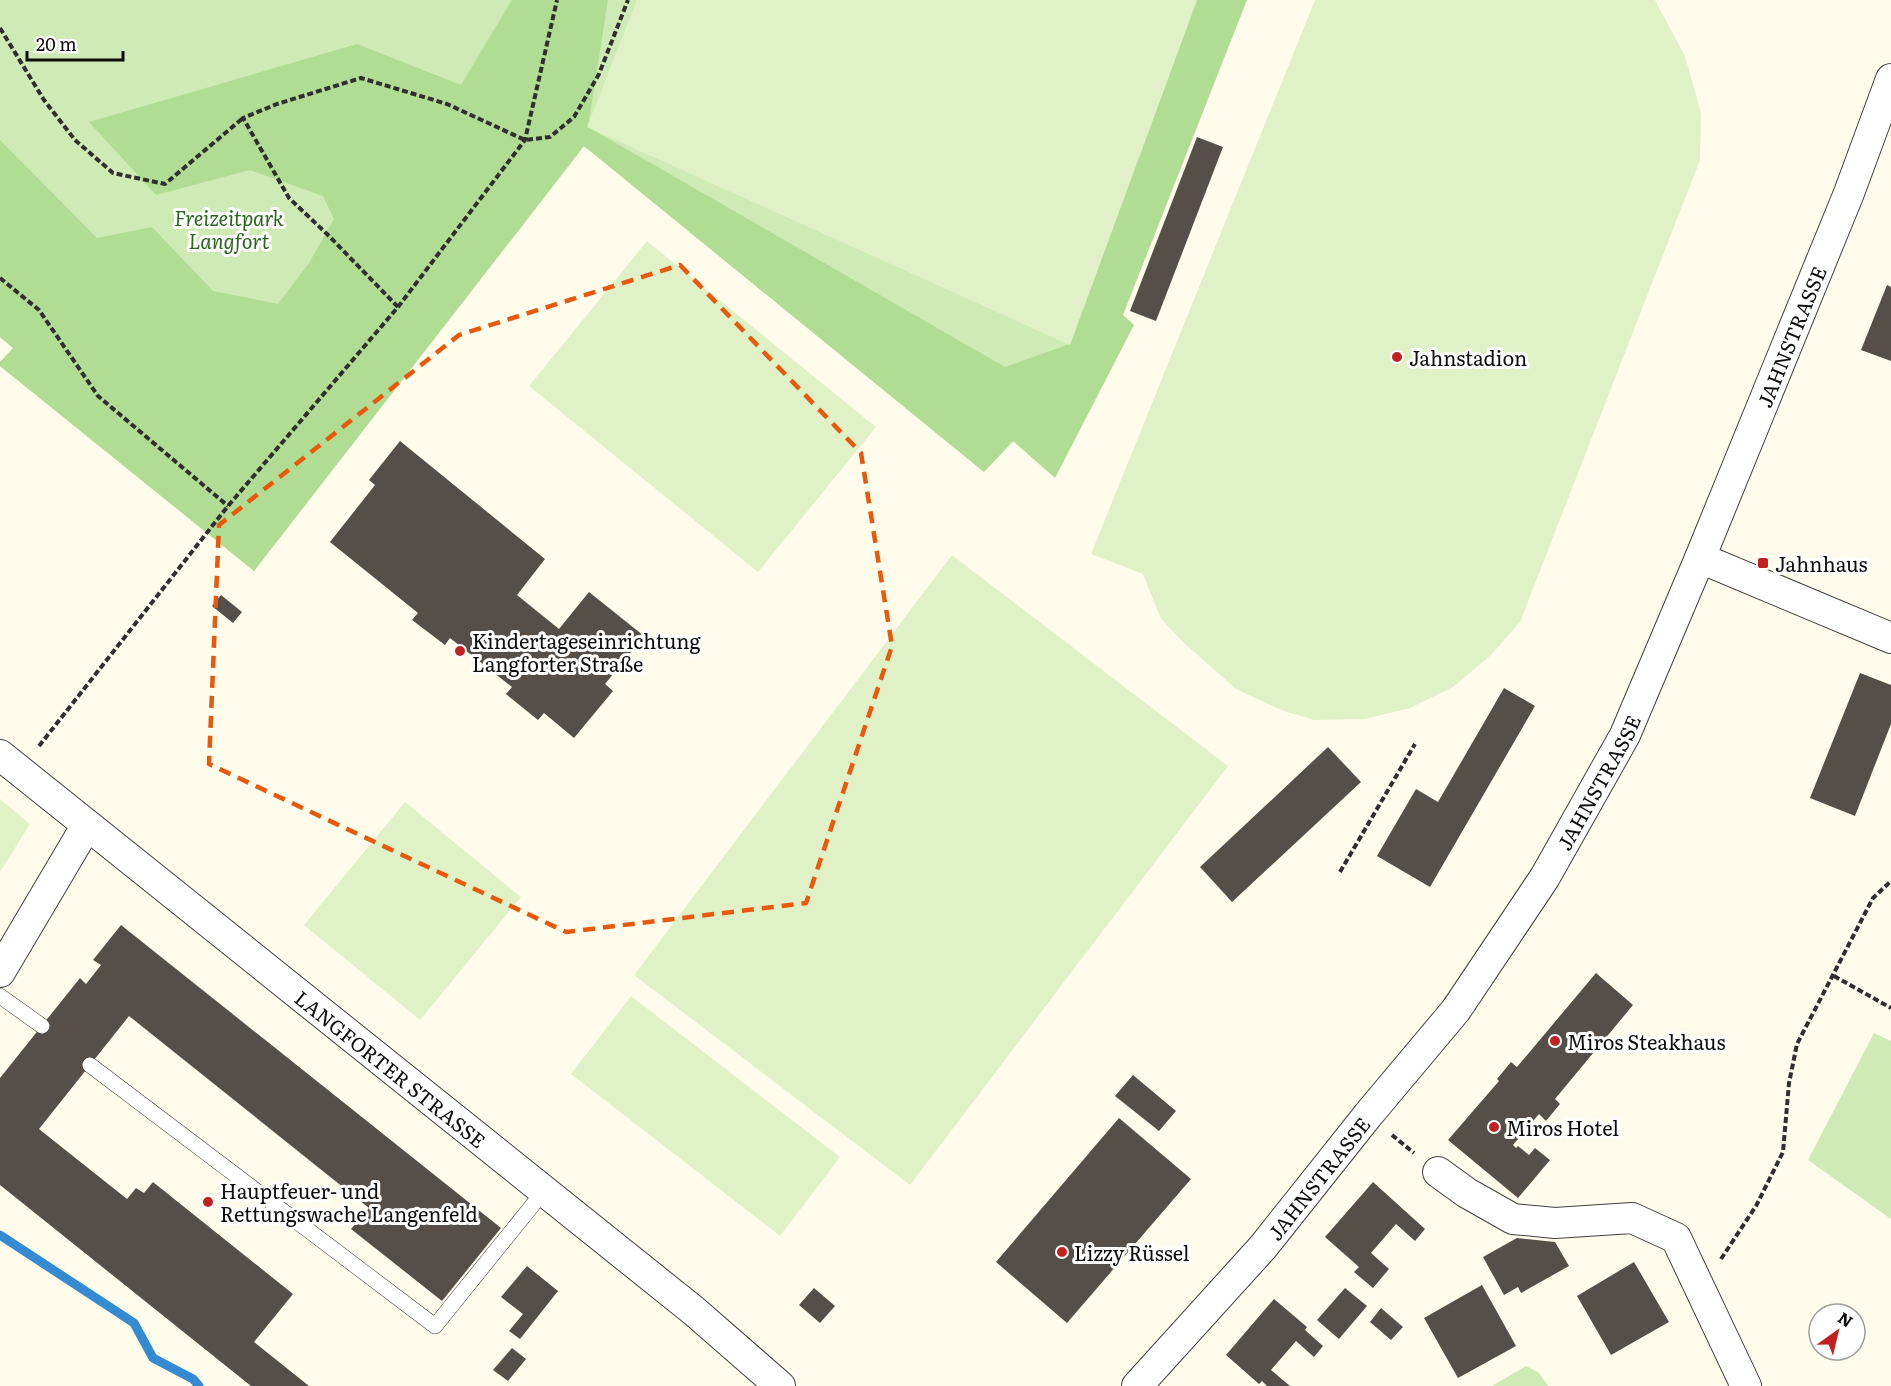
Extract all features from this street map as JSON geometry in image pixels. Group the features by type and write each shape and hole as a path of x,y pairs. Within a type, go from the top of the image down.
{"street":[{"name":"JAHNSTRASSE","path":"1137,1386 1263,1247 1368,1115 1456,1010 1545,877 1625,735 1849,193 1891,79"},
{"path":"1700,558 1891,638"},
{"name":"LANGFORTER STRASSE","path":"10,763 694,1311 780,1386"},
{"path":"0,972 87,825"},
{"path":"1438,1172 1467,1193 1513,1219 1555,1223 1632,1218 1676,1238 1738,1383"}],"lane":[{"path":"0,996 42,1026"},
{"path":"90,1065 435,1326 544,1191"}],"path":[{"path":"10,763 398,307 525,140 556,0"},
{"path":"0,28 45,100 75,140 113,173 165,184 243,118 277,104 361,78 447,104 525,140 550,137 574,117 598,74 628,0"},
{"path":"243,118 289,198 398,307"},
{"path":"0,278 39,310 98,396 228,506"},
{"path":"1340,872 1415,744"},
{"path":"1700,1290 1756,1206 1783,1152 1789,1083 1797,1044 1873,898 1891,881"},
{"path":"1834,976 1891,1008"},
{"path":"1368,1115 1438,1172"}],"highlighted area":[{"path":"680,265 861,453 892,646 806,903 566,932 209,764 219,525 459,335"}],"green space":[{"name":"Freizeitpark Langfort","path":"0,0 1220,0 1083,368 984,472 584,146 254,571 0,366 0,362 13,348 0,337"},
{"path":"512,0 608,0 588,127 1005,367 1070,344 1197,0 1247,0 1123,315 1134,325 1055,478 1013,441 984,472 584,146 254,571 0,366 0,362 13,348 0,337 0,140 97,238 152,227 213,291 278,304 309,263 334,219 323,196 250,170 156,195 89,122 357,44 461,85"},
{"path":"637,0 1197,0 1070,345 587,127"},
{"name":"Jahnstadion","path":"1315,0 1655,0 1685,56 1701,113 1700,160 1520,622 1492,654 1453,687 1410,708 1365,719 1314,720 1281,710 1236,689 1184,643 1161,619 1143,574 1091,554"},
{"path":"647,241 876,427 758,572 529,386"},
{"path":"952,555 1228,766 910,1185 634,975"},
{"path":"0,799 30,824 0,872"},
{"path":"405,802 521,897 420,1020 304,925"},
{"path":"631,996 840,1157 780,1236 571,1074"},
{"path":"1874,1033 1891,1041 1891,1219 1808,1160"},
{"path":"1526,1366 1538,1372 1548,1386 1492,1386"}],"building":[{"path":"1197,137 1223,147 1156,321 1130,311"},
{"path":"1887,285 1891,287 1891,361 1861,350"},
{"path":"400,441 545,559 517,595 559,629 589,592 644,636 605,684 613,691 574,738 544,713 538,720 506,694 512,687 450,638 445,645 412,620 418,613 330,542 375,485 369,480"},
{"path":"221,595 242,612 233,623 212,606"},
{"path":"1860,673 1891,685 1891,724 1855,816 1810,798"},
{"path":"1504,688 1535,706 1430,887 1377,856 1416,789 1438,802"},
{"path":"1328,747 1361,782 1232,902 1200,867"},
{"path":"121,925 501,1228 442,1301 351,1229 369,1208 129,1016 39,1129 127,1199 136,1188 144,1193 153,1182 293,1294 254,1342 309,1386 251,1386 0,1185 0,1078 80,978 86,984 101,965 93,960"},
{"path":"1596,973 1633,1005 1555,1099 1560,1104 1546,1121 1539,1114 1513,1145 1516,1148 1518,1146 1529,1155 1535,1148 1550,1160 1518,1198 1448,1140 1499,1081 1497,1079 1511,1062 1517,1067"},
{"path":"1133,1075 1176,1111 1159,1131 1115,1096"},
{"path":"1119,1118 1191,1179 1067,1323 996,1262"},
{"path":"1373,1182 1425,1229 1415,1241 1396,1224 1371,1253 1389,1269 1373,1288 1354,1272 1359,1267 1325,1237"},
{"path":"1517,1238 1555,1242 1569,1266 1521,1293 1518,1287 1504,1295 1483,1257"},
{"path":"1634,1262 1669,1322 1611,1355 1577,1296"},
{"path":"527,1266 558,1291 520,1339 509,1331 523,1314 501,1297"},
{"path":"1482,1285 1516,1346 1458,1378 1424,1318"},
{"path":"814,1288 835,1306 820,1323 799,1305"},
{"path":"1345,1288 1367,1306 1339,1339 1317,1320"},
{"path":"1274,1299 1307,1327 1305,1330 1323,1346 1314,1357 1296,1341 1271,1370 1290,1386 1267,1386 1262,1381 1259,1384 1226,1355"},
{"path":"1381,1308 1403,1327 1391,1340 1370,1322"},
{"path":"512,1348 526,1359 508,1381 493,1370"}],"waterway":[{"path":"0,1235 134,1323 153,1358 193,1379 199,1386"}],"place":[{"name":"Jahnstadion","path":"1397,357"},
{"name":"Jahnhaus","path":"1763,563"},
{"name":"Kindertageseinrichtung Langforter Straße","path":"460,651"},
{"name":"Miros Steakhaus","path":"1555,1041"},
{"name":"Miros Hotel","path":"1494,1127"},
{"name":"Hauptfeuer- und Rettungswache Langenfeld","path":"208,1202"},
{"name":"Lizzy Rüssel","path":"1062,1252"}]}
